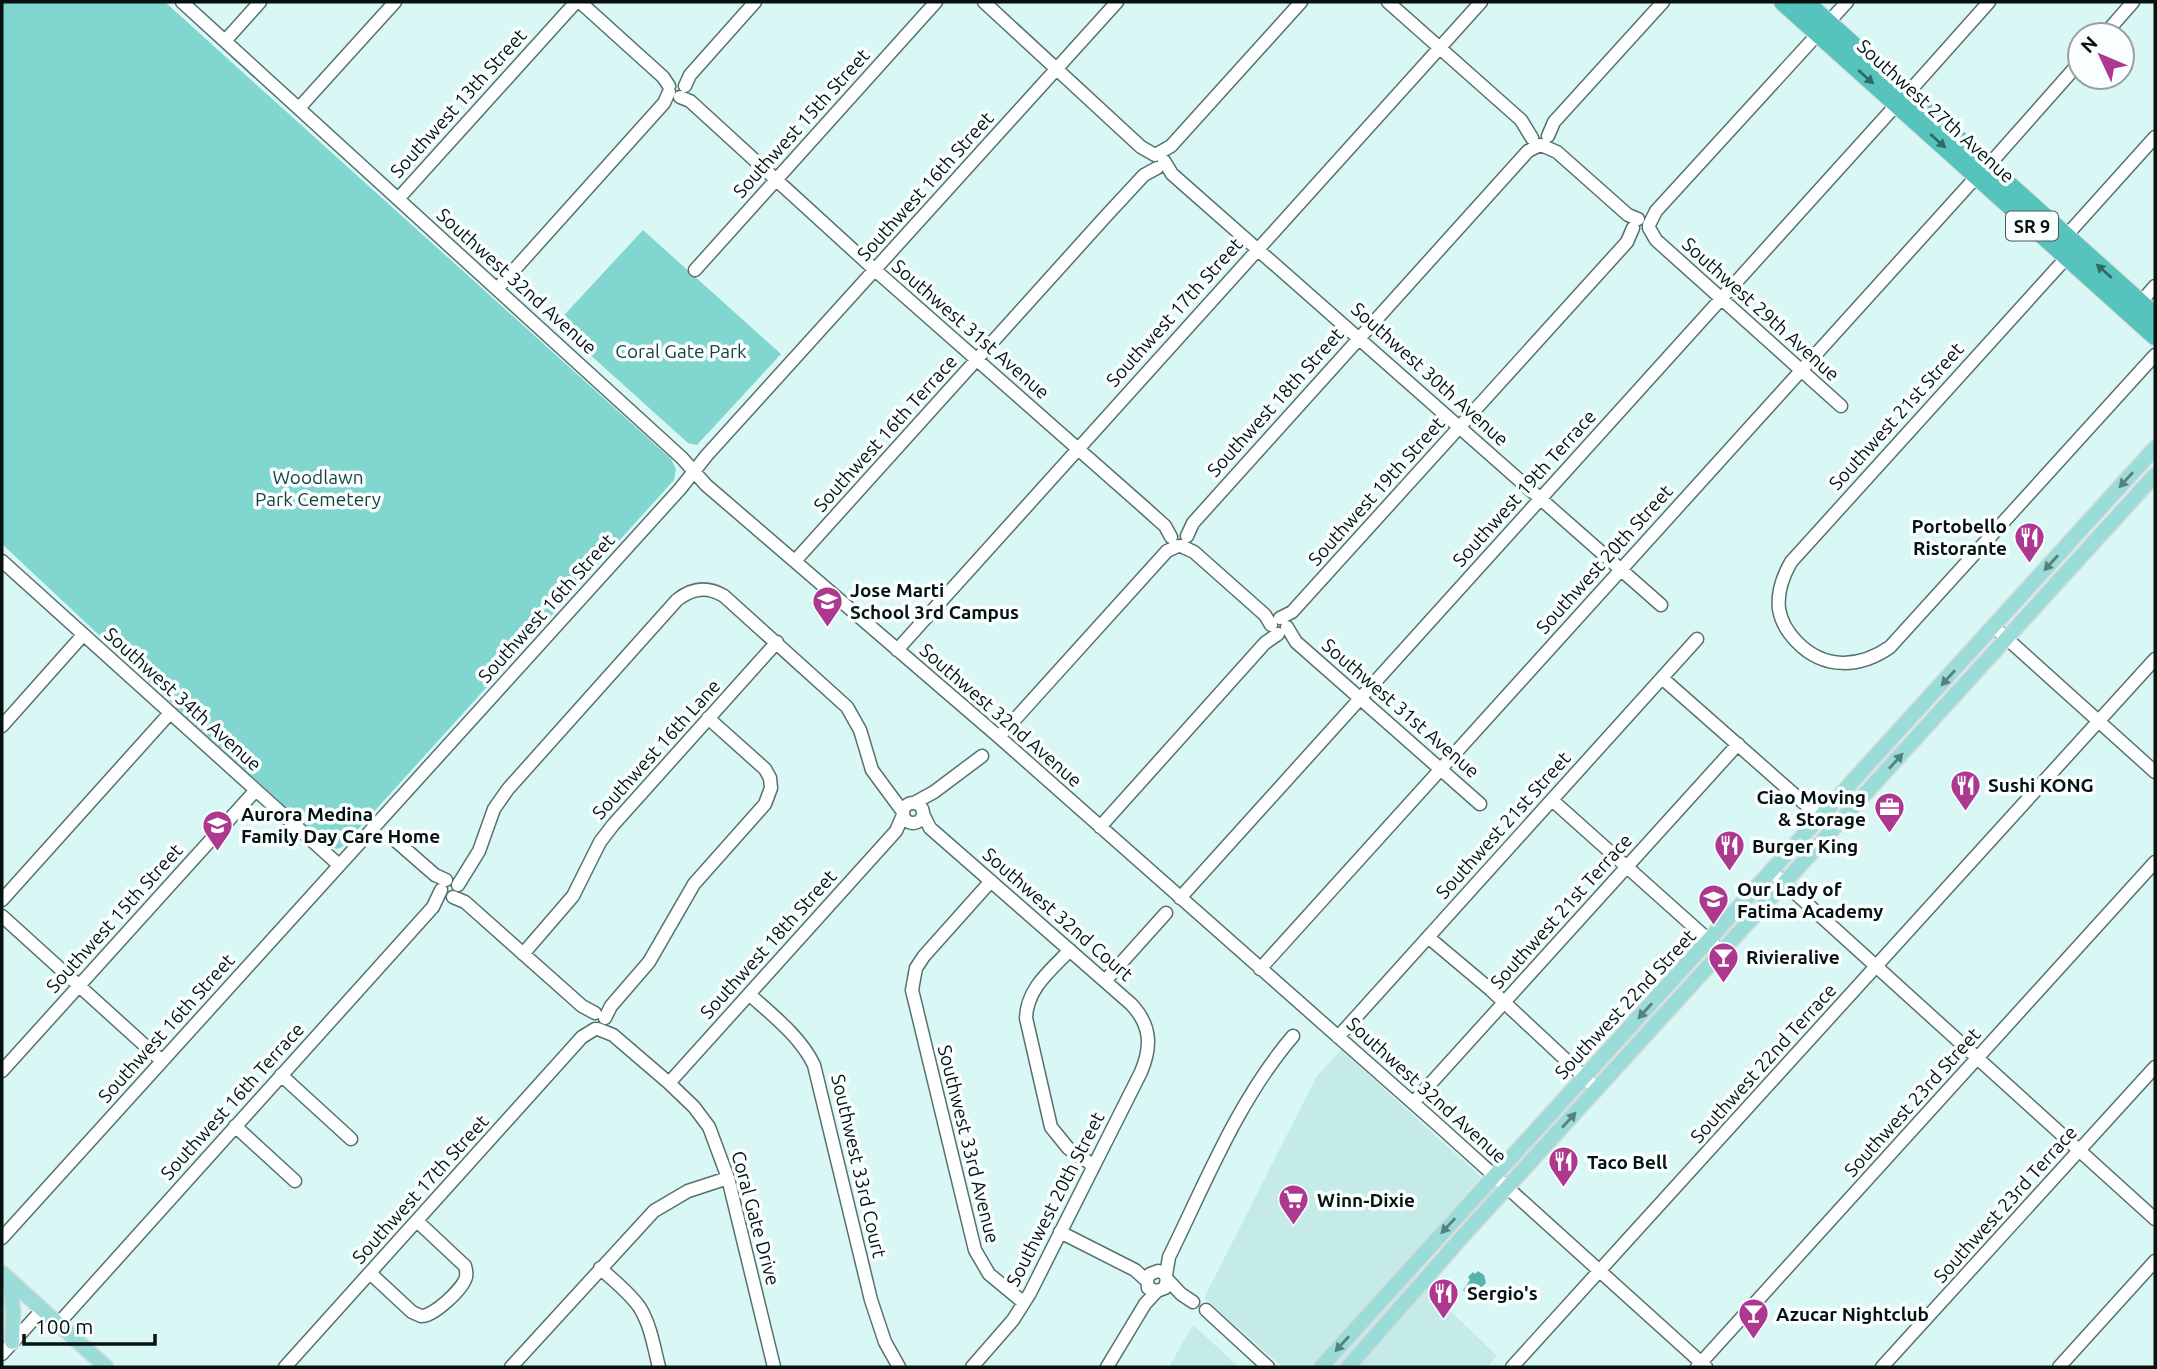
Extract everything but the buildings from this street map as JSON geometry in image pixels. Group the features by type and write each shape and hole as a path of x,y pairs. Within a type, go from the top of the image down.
{"highway":[{"name":"Southwest 27th Avenue","path":"1783,2 1823,28 2067,244 2155,316"},
{"name":"Southwest 27th Avenue","path":"1805,2 1823,28"},
{"name":"Southwest 27th Avenue","path":"1902,99 1961,162 1988,173"},
{"name":"Southwest 27th Avenue","path":"2067,244 2155,336"}],"main road":[{"name":"Southwest 22nd Street","path":"1321,1367 2155,449"},
{"name":"Southwest 22nd Street","path":"1348,1367 2155,475"},
{"path":"2097,512 2110,524"},
{"path":"1821,818 1834,829"},
{"path":"6,1277 106,1367"},
{"path":"6,1277 13,1312 12,1342"},
{"path":"1363,1321 1373,1338"}],"street":[{"name":"Southwest 32nd Avenue","path":"182,2 695,471 706,485 999,737 1413,1103 1702,1366"},
{"path":"225,41 260,2"},
{"path":"299,108 396,2"},
{"name":"Southwest 31st Avenue","path":"578,2 875,270 1480,804"},
{"name":"Southwest 13th Street","path":"398,199 578,2"},
{"path":"497,289 755,2"},
{"name":"Southwest 15th Street","path":"695,270 936,2"},
{"path":"984,2 1157,161"},
{"name":"Southwest 16th Street","path":"2,1238 1116,2"},
{"name":"Southwest 16th Terrace","path":"795,561 1301,2"},
{"name":"Southwest 29th Avenue","path":"1388,2 1841,406"},
{"name":"Southwest 17th Street","path":"897,650 1481,2"},
{"name":"Southwest 18th Street","path":"999,737 1663,2"},
{"name":"Southwest 19th Street","path":"1100,827 1279,624 1847,2"},
{"name":"Southwest 19th Terrace","path":"1180,898 1989,2"},
{"path":"2116,21 2133,2"},
{"name":"Southwest 20th Street","path":"1260,969 1801,370 1988,173 2066,79"},
{"name":"Southwest 21st Street","path":"2155,137 2067,244 1791,562 1783,579 1779,609 1785,626 1803,647 1831,662 1850,664 1874,657 1890,647 2155,355"},
{"name":"Southwest 30th Avenue","path":"1157,161 1360,337 1661,605"},
{"path":"2140,303 2155,286"},
{"name":"Southwest 34th Avenue","path":"4,567 339,865"},
{"name":"Southwest 16th Terrace","path":"58,1324 465,871 480,851 494,809 508,789 677,600 687,593 704,589 714,591 724,596 777,642"},
{"path":"1994,627 2155,772"},
{"path":"2,726 83,635"},
{"name":"Southwest 21st Street","path":"1338,1037 1697,639"},
{"path":"777,642 846,707 860,730 879,781 913,813 934,792 982,756"},
{"name":"Southwest 16th Lane","path":"523,954 567,905 579,887 600,842 612,825 777,642"},
{"name":"Southwest 22nd Terrace","path":"1512,1367 2155,659"},
{"path":"1662,678 1821,818"},
{"path":"2,900 170,713"},
{"name":"Southwest 17th Street","path":"285,1367 649,962 694,884 759,813 768,799 770,778 761,765 708,718"},
{"name":"Southwest 21st Terrace","path":"1413,1103 1738,744"},
{"name":"Southwest 15th Street","path":"2,1071 255,791"},
{"path":"1552,800 1723,951"},
{"name":"Southwest 18th Street","path":"669,1083 913,813"},
{"name":"Southwest 32nd Court","path":"913,813 1140,1014 1149,1037"},
{"name":"Coral Gate Drive","path":"396,841 669,1083 705,1121 716,1142 728,1178 774,1367"},
{"name":"Southwest 23rd Street","path":"1702,1366 2155,862"},
{"path":"1772,872 2155,1219"},
{"name":"Southwest 33rd Avenue","path":"990,881 924,956 914,976 912,990 975,1250 989,1273 1024,1303"},
{"path":"1105,981 1166,913"},
{"path":"2,916 162,1061"},
{"path":"1428,937 1597,1089"},
{"path":"1070,950 1034,989 1028,1002 1026,1018 1051,1127 1068,1148 1094,1166"},
{"name":"Southwest 33rd Court","path":"749,994 795,1037 814,1065 874,1309 885,1342 899,1367"},
{"path":"1107,1367 1145,1304 1249,1099 1269,1065 1293,1036"},
{"name":"Southwest 20th Street","path":"972,1367 1024,1303 1141,1072 1149,1050 1149,1037"},
{"name":"Southwest 23rd Terrace","path":"1882,1367 2155,1067"},
{"path":"281,1075 351,1139"},
{"path":"235,1126 295,1181"},
{"path":"510,1367 660,1207 688,1192 728,1178"},
{"path":"370,1272 412,1312 426,1317 437,1311 463,1283 467,1273 463,1264 417,1221"},
{"path":"1060,1232 1193,1302"},
{"path":"2059,1367 2155,1261"},
{"path":"600,1268 642,1311 659,1367"},
{"path":"2,1354 43,1310"},
{"path":"1206,1310 1268,1367"}],"shaded area":[{"path":"1341,1050 1481,1177 1403,1265 1497,1356 1487,1367 1283,1367 1204,1298 1317,1076"},
{"path":"1478,1271 1484,1275 1486,1283 1472,1295 1468,1295 1463,1290 1470,1280 1468,1277"},
{"path":"1193,1325 1239,1367 1169,1367"}],"green space":[{"name":"Woodlawn Park Cemetery","path":"2,2 165,2 671,459 676,469 674,480 342,847 337,849 329,846 180,711 2,544"},
{"name":"Coral Gate Park","path":"643,230 781,354 697,445 688,443 556,324"}],"place":[{"name":"Portobello Ristorante","path":"2030,564"},
{"name":"Jose Marti School 3rd Campus","path":"827,628"},
{"name":"Sushi KONG","path":"1965,812"},
{"name":"Ciao Moving & Storage","path":"1889,835"},
{"name":"Aurora Medina Family Day Care Home","path":"218,852"},
{"name":"Burger King","path":"1729,873"},
{"name":"Our Lady of Fatima Academy","path":"1714,927"},
{"name":"Rivieralive","path":"1723,984"},
{"name":"Taco Bell","path":"1564,1189"},
{"name":"Winn-Dixie","path":"1294,1227"},
{"name":"Sergio's","path":"1444,1320"},
{"name":"Azucar Nightclub","path":"1753,1341"}]}
